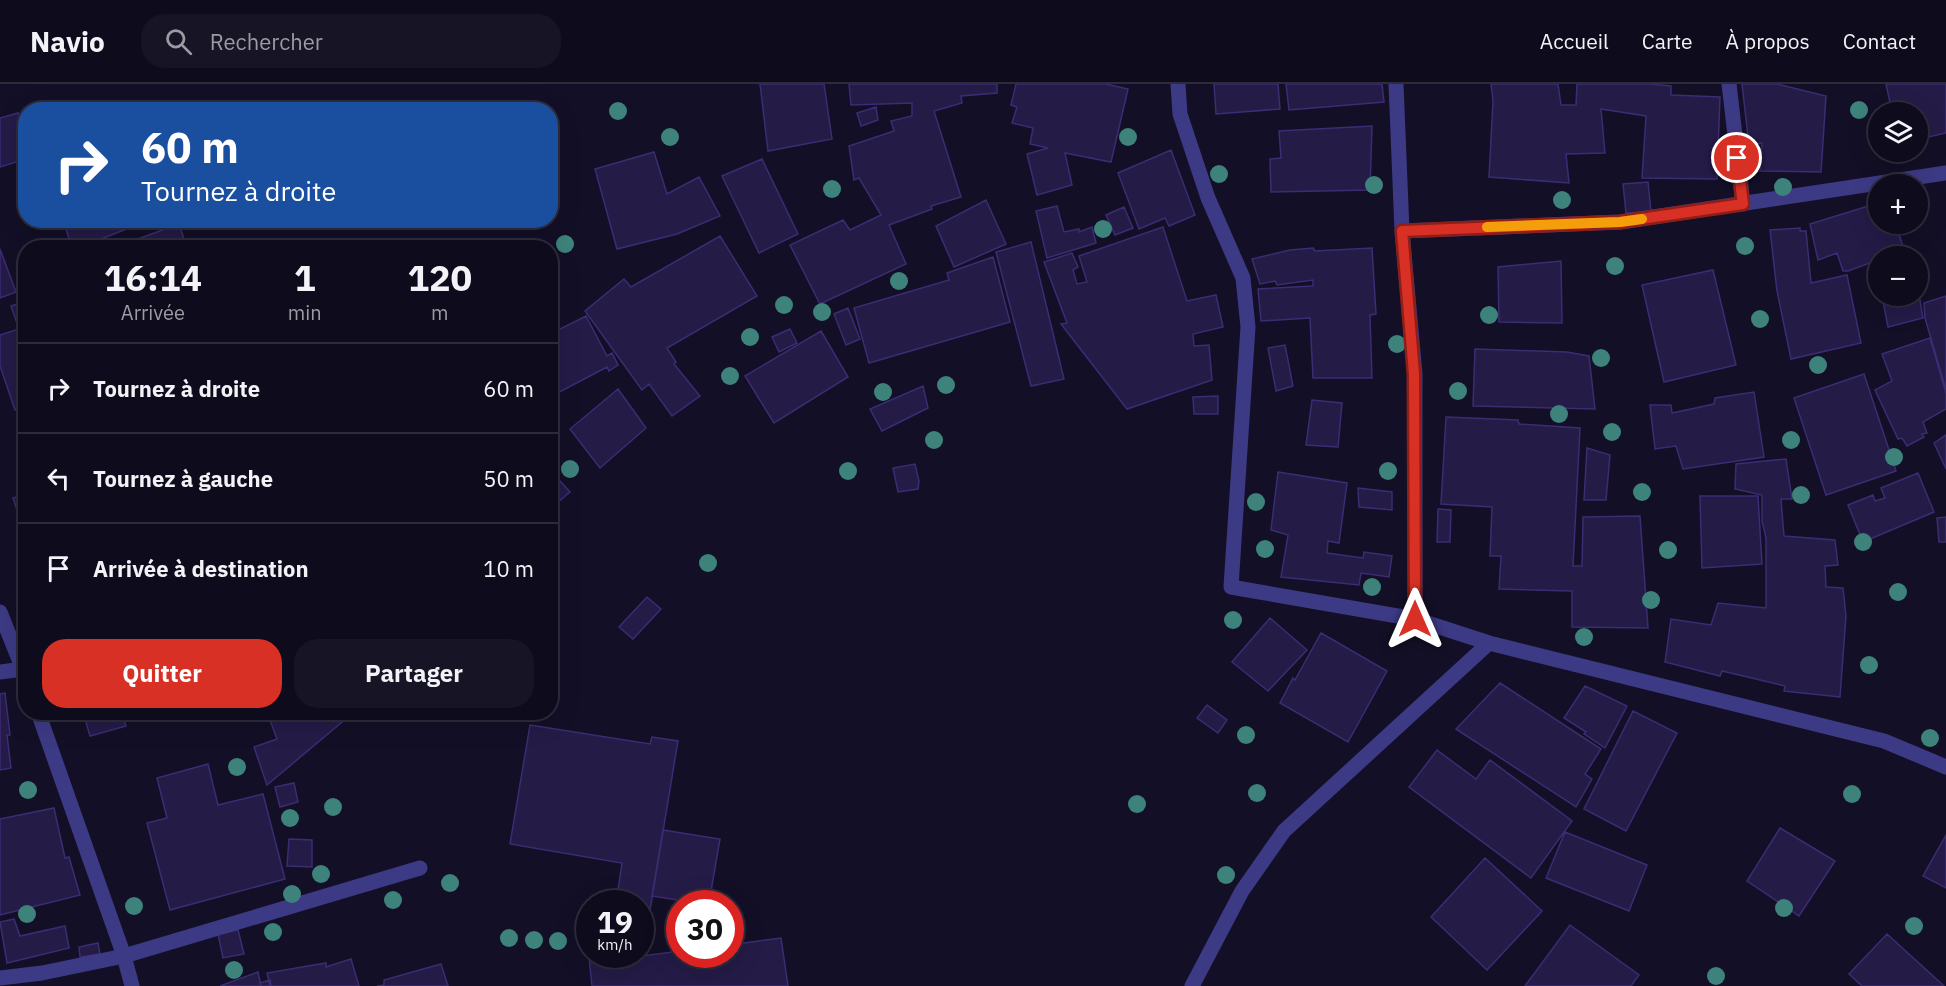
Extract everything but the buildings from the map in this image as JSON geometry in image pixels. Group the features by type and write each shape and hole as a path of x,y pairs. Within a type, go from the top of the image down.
{"street":[{"path":"1178,84 1180,114 1208,198 1243,278 1247,317 1231,587 1415,619 1489,643 1884,741 1946,767"},
{"path":"1395,84 1402,231 1414,374 1415,619"},
{"path":"1729,84 1743,204"},
{"path":"1402,231 1620,222 1946,173"},
{"path":"0,612 18,658"},
{"path":"1191,986 1242,891 1284,831 1489,643"},
{"path":"0,672 18,673"},
{"path":"41,720 124,956 132,986"},
{"path":"0,978 42,973 124,956 420,868"}],"slow traffic":[{"path":"1487,227 1620,222 1642,219"}],"route":[{"path":"1415,619 1414,374 1402,231 1620,222 1743,204 1737,158"}]}
